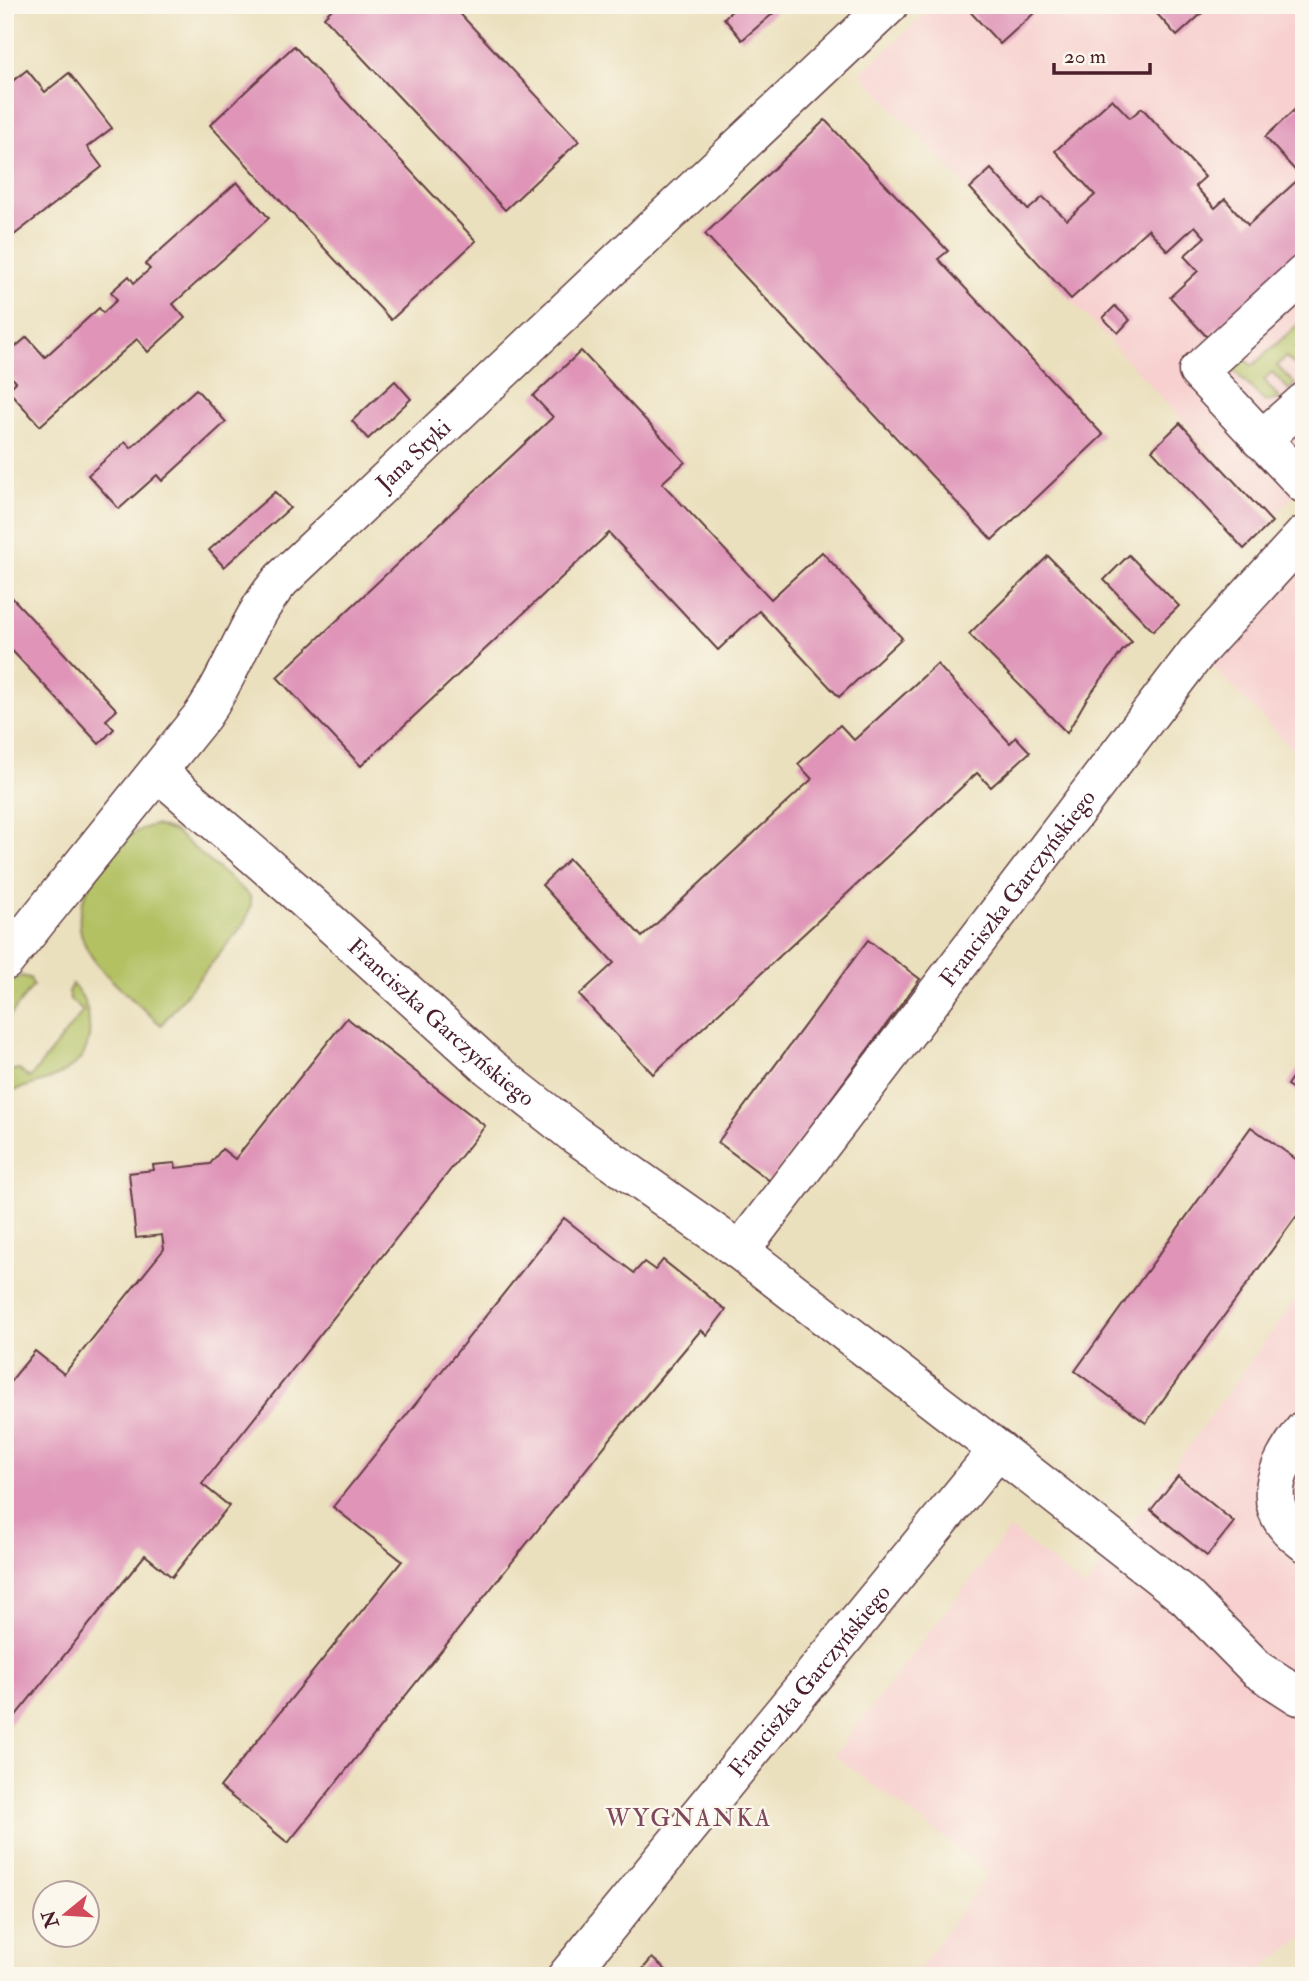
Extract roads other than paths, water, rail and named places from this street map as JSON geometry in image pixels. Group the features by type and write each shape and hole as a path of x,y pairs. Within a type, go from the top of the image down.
{"street":[{"name":"Jana Styki","path":"5,961 212,701 254,616 292,568 626,257 889,5"},
{"path":"1304,275 1198,371 1304,484"},
{"path":"1261,440 1304,402"},
{"name":"Franciszka Garczyńskiego","path":"740,1251 1197,652 1304,535"},
{"name":"Franciszka Garczyńskiego","path":"158,772 293,889 489,1067 573,1134 740,1251 1186,1597 1257,1669 1299,1696 1304,1693"},
{"path":"1304,1430 1282,1459 1274,1493 1281,1518 1304,1542"},
{"name":"Franciszka Garczyńskiego","path":"567,1976 998,1450"}],"district":[{"name":"WYGNANKA","path":"689,1818"}]}
